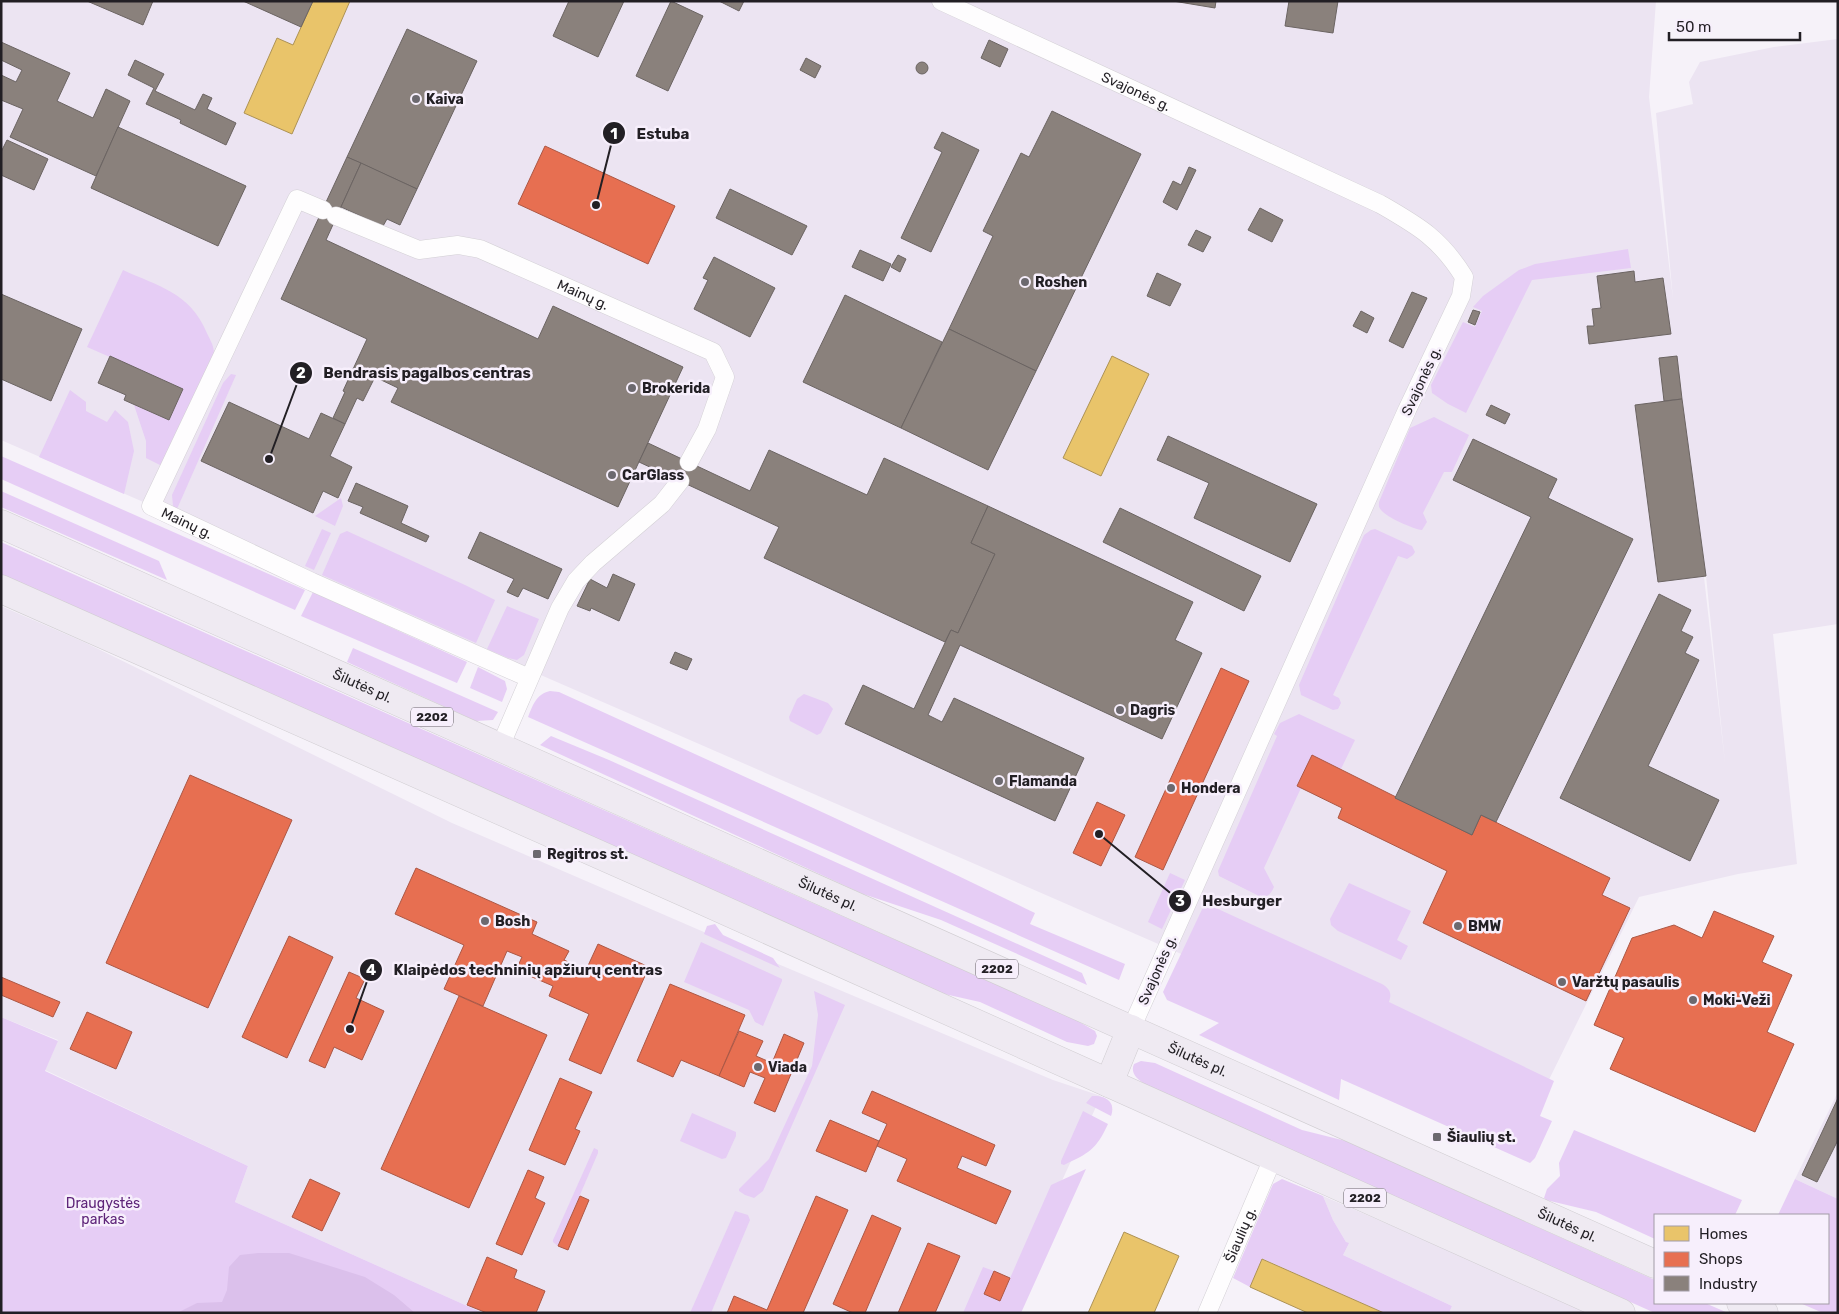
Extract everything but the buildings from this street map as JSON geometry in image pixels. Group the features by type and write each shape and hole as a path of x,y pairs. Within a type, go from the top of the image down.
{"main road":[{"name":"Šilutės pl.","path":"1,524 1654,1264"},
{"name":"2202","path":"1,589 688,894 1621,1313"},
{"path":"1109,1083 1131,1029"},
{"path":"1744,1304 1764,1313"}],"street":[{"name":"Svajonės g.","path":"941,1 1380,204 1430,235 1444,248 1464,277 1460,296 1407,410 1131,1029"},
{"name":"Mainų g.","path":"529,678 312,582 151,506 297,199 419,250 458,245 480,249 713,352 725,377 707,429 689,462"},
{"path":"500,747 560,608 576,581 593,563 662,504 680,481"},
{"name":"Šiaulių g.","path":"1207,1313 1273,1158"}],"shaded area":[{"path":"1,1 1656,1 1649,97 1673,299 1656,113 1693,104 1689,82 1700,62 1774,47 1838,39 1838,624 1773,634 1797,864 1738,874 1639,897 1535,1108 1,440","holes":["1696,505 1706,576 1725,763"]},
{"path":"1,606 84,642 452,823 1053,1080 1101,1096 1001,1313 483,1313 235,1202 248,1166 45,1070 58,1040 1,1017"},
{"path":"1838,1092 1838,1199 1795,1179"},
{"path":"1323,1196 1587,1313 1449,1313 1452,1306 1343,1255 1346,1242 1333,1220"},
{"path":"289,1253 365,1277 394,1295 415,1313 177,1313 197,1303 222,1302 227,1290 229,1267 240,1255"}],"green space":[{"path":"1628,249 1631,268 1532,280 1466,413 1432,393 1431,385 1463,322 1475,327 1482,311 1473,307 1483,296 1519,270 1535,264"},
{"path":"123,270 160,286 182,299 199,318 214,350 162,466 146,458 146,441 134,405 169,420 183,389 87,347"},
{"path":"231,374 236,375 177,509 173,506 172,495 223,383"},
{"path":"70,390 86,402 86,411 107,422 115,410 128,422 134,451 124,494 39,457"},
{"path":"1434,417 1469,435 1452,472 1444,472 1423,513 1427,522 1422,530 1388,516 1380,509 1379,502 1410,428"},
{"path":"1,456 305,590 295,610 1,479"},
{"path":"1,491 159,561 167,580 1,507"},
{"path":"341,498 343,506 335,526 315,516"},
{"path":"322,529 331,533 314,570 305,566"},
{"path":"1375,529 1412,546 1415,552 1407,559 1398,556 1333,695 1339,698 1341,703 1338,709 1333,710 1301,695 1299,685 1364,535"},
{"path":"347,531 495,600 476,643 322,575 340,534"},
{"path":"1,542 1076,1020 1095,1031 1097,1036 1094,1044 1088,1046 1067,1042 980,1002 940,993 1,575"},
{"path":"313,592 467,662 457,683 301,616"},
{"path":"507,606 539,619 524,655 517,660 487,649"},
{"path":"353,648 498,712 493,720 476,721 347,662"},
{"path":"478,667 505,681 507,689 502,702 470,688"},
{"path":"550,691 559,692 798,801 1035,913 1030,924 1125,964 1119,980 528,717 538,697"},
{"path":"804,694 828,703 833,709 821,733 817,735 790,721 789,717 797,699"},
{"path":"1299,714 1355,740 1341,769 1312,756 1297,786 1301,788 1264,868 1274,887 1269,894 1261,897 1219,876 1218,871 1277,736 1274,734 1280,723"},
{"path":"551,736 609,760 1082,973 1087,985 941,920 863,894 540,745"},
{"path":"1170,873 1185,880 1162,929 1148,922"},
{"path":"1349,883 1411,911 1397,940 1408,946 1401,960 1338,931 1331,925 1330,919"},
{"path":"1205,903 1382,984 1390,992 1389,1002 1554,1081 1540,1116 1552,1121 1535,1158 1530,1163 1341,1079 1339,1100 1199,1035 1219,1023 1167,1000 1163,992"},
{"path":"715,924 723,935 773,958 780,968 704,934 707,926"},
{"path":"701,942 782,979 763,1026 755,1022 749,1010 684,982"},
{"path":"814,991 845,1005 763,1191 754,1198 745,1195 739,1189 769,1159 812,1066 818,1015"},
{"name":"Draugystės parkas","path":"1,1017 58,1041 45,1071 248,1166 235,1202 483,1313 1,1313"},
{"path":"1141,1061 1155,1063 1302,1130 1346,1141 1654,1280 1654,1304 1707,1304 1728,1313 1655,1313 1165,1094 1138,1079 1134,1075 1134,1064"},
{"path":"1092,1096 1109,1100 1112,1107 1111,1116 1086,1103"},
{"path":"1083,1111 1108,1124 1100,1140 1091,1150 1064,1165 1061,1164 1061,1161"},
{"path":"692,1113 736,1132 726,1158 722,1159 680,1141"},
{"path":"1574,1130 1742,1200 1735,1214 1654,1214 1654,1239 1596,1212 1546,1200 1544,1198 1547,1189 1560,1176 1559,1163"},
{"path":"594,1148 598,1150 598,1153 558,1246 553,1240"},
{"path":"1086,1169 1021,1313 963,1313 983,1267 994,1271 984,1294 1000,1301 1051,1185"},
{"path":"1282,1179 1323,1196 1333,1220 1346,1242 1349,1243 1343,1255 1452,1306 1449,1313 1384,1313 1263,1259 1250,1287 1233,1278 1273,1184"},
{"path":"1795,1179 1838,1199 1838,1313 1823,1313 1802,1304 1829,1304 1829,1214 1778,1214"},
{"path":"735,1211 748,1215 750,1220 711,1313 690,1313"}],"place":[{"name":"Kaiva","path":"416,99"},
{"name":"Estuba","path":"596,205"},
{"name":"Roshen","path":"1025,282"},
{"name":"Brokerida","path":"632,388"},
{"name":"Bendrasis pagalbos centras","path":"269,459"},
{"name":"CarGlass","path":"612,475"},
{"name":"Dagris","path":"1120,710"},
{"name":"Flamanda","path":"999,781"},
{"name":"Hondera","path":"1171,788"},
{"name":"Hesburger","path":"1099,834"},
{"name":"Regitros st.","path":"537,854"},
{"name":"Bosh","path":"485,921"},
{"name":"BMW","path":"1458,926"},
{"name":"Varžtų pasaulis","path":"1562,982"},
{"name":"Moki-Veži","path":"1693,1000"},
{"name":"Klaipėdos techninių apžiurų centras","path":"350,1029"},
{"name":"Viada","path":"758,1067"},
{"name":"Šiaulių st.","path":"1437,1137"}]}
